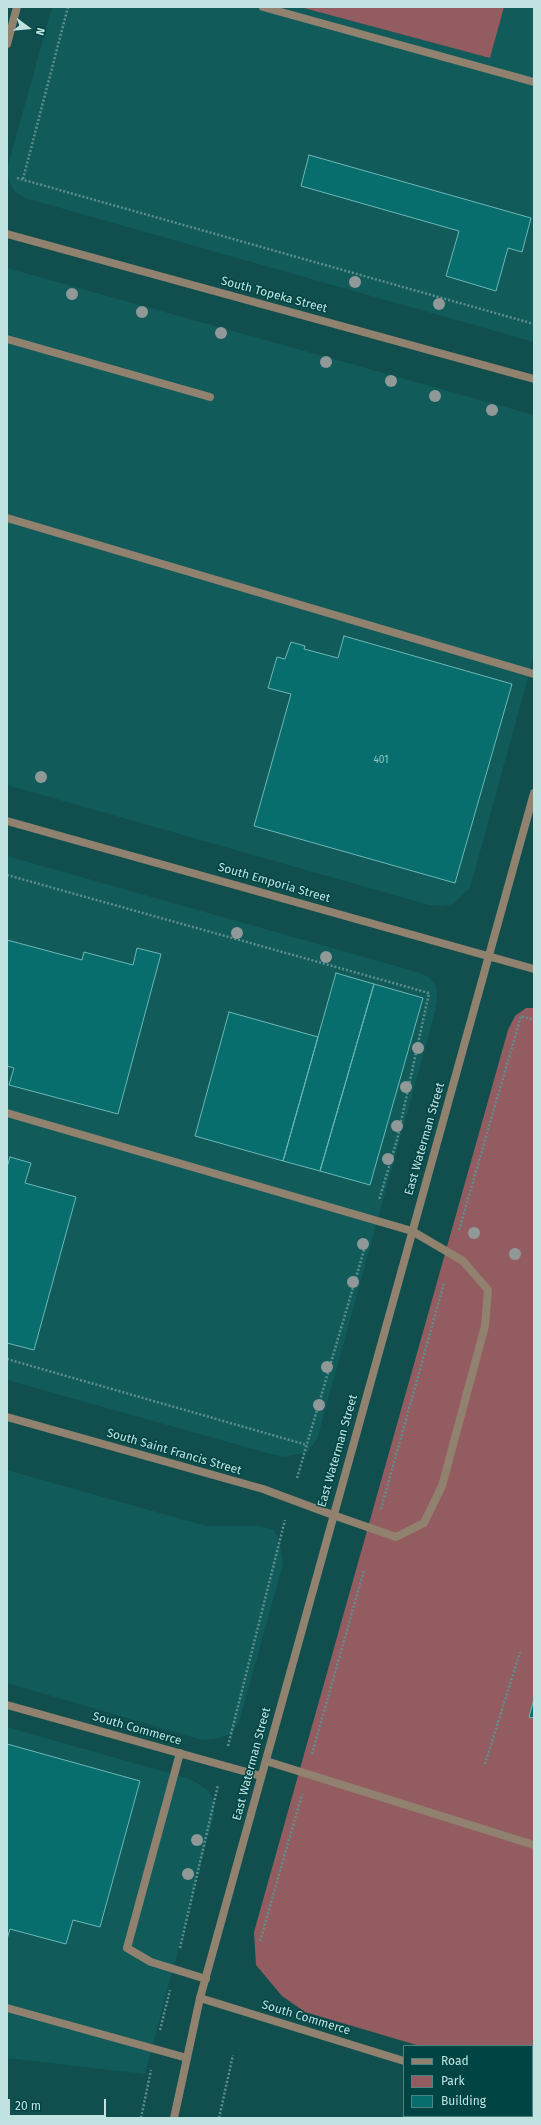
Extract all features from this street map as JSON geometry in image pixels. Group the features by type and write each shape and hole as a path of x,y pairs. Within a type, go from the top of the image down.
{"street":[{"path":"7,44 17,7"},
{"path":"263,7 534,82"},
{"name":"South Topeka Street","path":"7,234 534,379"},
{"path":"7,339 210,397"},
{"path":"7,518 534,674"},
{"name":"East Waterman Street","path":"174,2118 200,1998 534,793"},
{"name":"South Emporia Street","path":"7,821 534,969"},
{"name":"South Saint Francis Street","path":"7,1114 412,1231 463,1261 488,1290 485,1326 442,1486 424,1523 396,1537 263,1489 7,1417"},
{"name":"South Commerce","path":"7,1705 261,1776"},
{"path":"180,1753 127,1948 151,1962 206,1979"},
{"path":"266,1761 534,1845"},
{"name":"South Commerce","path":"200,1998 403,2061"},
{"path":"7,2008 187,2058"}],"path":[{"path":"23,179 68,7"},
{"path":"17,178 534,324"},
{"path":"7,875 429,993 397,1140 277,1546 223,1765 141,2118"},
{"path":"459,1230 521,1016 534,1020"},
{"path":"381,1509 444,1283"},
{"path":"7,1359 307,1445"},
{"path":"485,1764 520,1652"},
{"path":"219,2118 233,2055"}],"shaded area":[{"path":"52,7 300,7 490,58 504,7 534,7 534,342 25,198 15,192 9,182 7,169"},
{"path":"7,268 534,415 534,656 470,888 453,904 443,906 429,905 7,785"},
{"path":"7,856 417,972 429,977 436,986 437,999 435,1012 317,1439 308,1452 283,1457 7,1380"},
{"path":"7,1470 206,1526 260,1526 273,1530 279,1538 283,1564 239,1722 232,1733 219,1738 202,1740 7,1683"},
{"path":"7,1727 190,1779 208,1790 214,1801 214,1814 145,2074 7,2058"}],"green space":[{"path":"300,7 504,7 490,58"},
{"path":"526,1008 534,1008 534,2080 533,2045 417,2045 305,2012 282,1996 256,1965 254,1932 508,1030 515,1016"}],"building":[{"path":"309,155 531,218 522,252 508,248 496,291 446,276 459,231 301,186"},
{"path":"344,636 512,684 455,883 254,826 291,694 268,688 277,657 285,659 291,642 305,646 304,649 338,658"},
{"path":"7,940 82,960 84,952 133,965 137,948 161,954 118,1114 9,1085 14,1068 7,1066"},
{"path":"336,973 374,984 320,1171 283,1161"},
{"path":"374,984 423,998 370,1185 320,1171"},
{"path":"229,1012 318,1037 283,1161 195,1136"},
{"path":"10,1157 31,1163 25,1183 76,1197 34,1350 7,1343 7,1167"},
{"path":"534,1699 534,1718 529,1717"},
{"path":"7,1744 140,1781 100,1927 73,1920 66,1944 10,1929 7,1939"}]}
